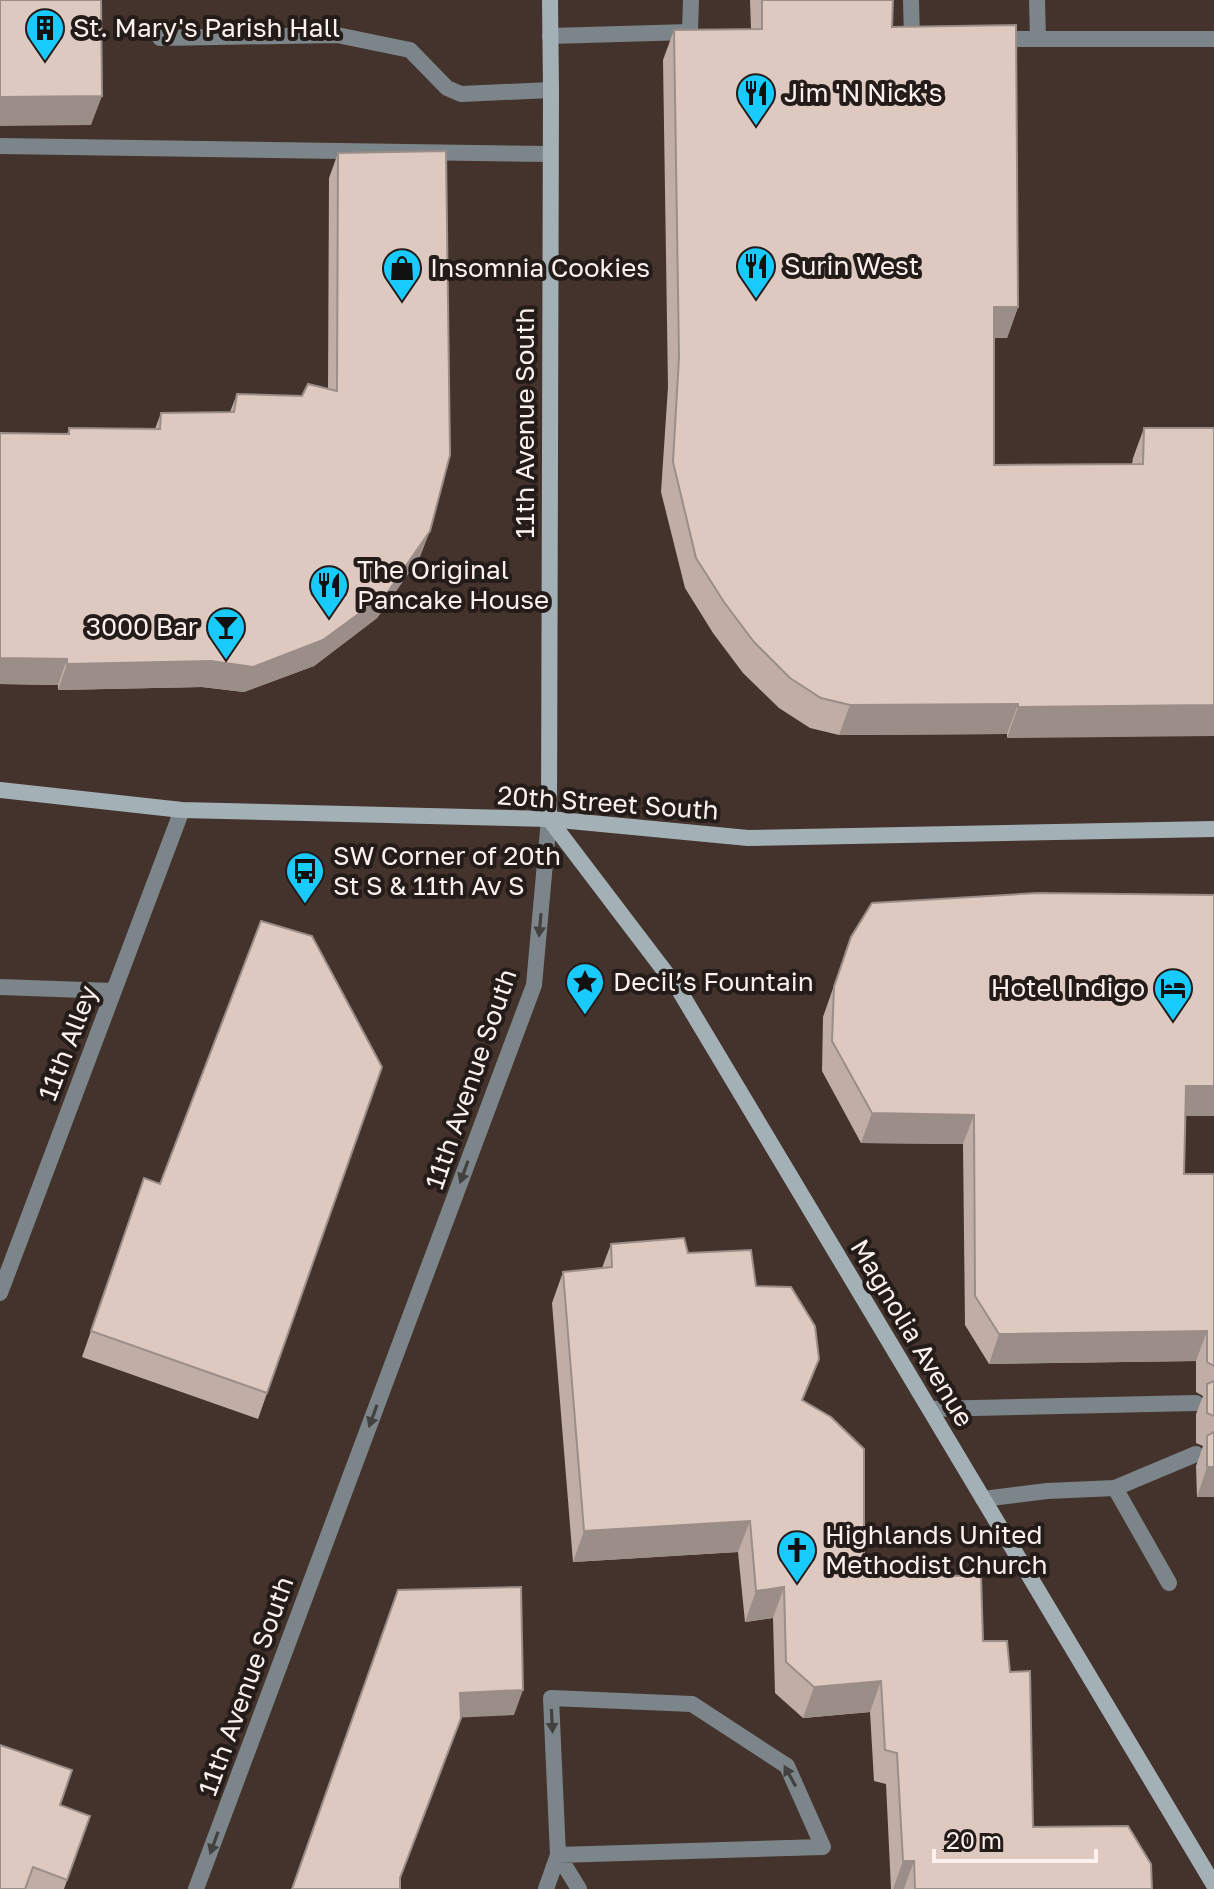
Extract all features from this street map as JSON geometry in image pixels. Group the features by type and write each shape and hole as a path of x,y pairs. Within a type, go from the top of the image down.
{"street":[{"name":"11th Avenue South","path":"196,1889 534,985 549,819 550,0"},
{"path":"550,36 690,32 691,0"},
{"path":"911,0 912,39 940,39"},
{"path":"1037,0 1038,39"},
{"path":"160,38 337,35 410,50 447,88 461,94 551,90"},
{"path":"982,39 1214,39"},
{"path":"0,146 550,154"},
{"name":"20th Street South","path":"0,790 182,810 549,819 748,838 1214,829"},
{"name":"11th Alley","path":"0,1293 182,810"},
{"name":"Magnolia Avenue","path":"549,819 679,990 1214,1885"},
{"path":"0,987 113,991"},
{"path":"930,1409 1196,1403"},
{"path":"983,1499 1047,1491 1115,1488 1196,1454"},
{"path":"1115,1488 1169,1583"},
{"path":"546,1889 558,1855 551,1698 692,1704 787,1766 823,1847 558,1855"},
{"path":"558,1855 579,1889"}],"building":[{"name":"St. Mary's Parish Hall","path":"0,0 101,0 102,96 0,97"},
{"path":"762,0 893,0 892,27 1016,25 1018,307 994,307 994,465 1143,464 1144,428 1214,428 1214,705 850,705 821,698 790,678 754,642 724,602 696,558 673,462 679,357 674,30 762,29"},
{"path":"446,151 450,455 430,531 387,593 323,640 253,667 211,661 67,664 67,659 0,658 0,433 69,434 69,428 160,429 161,413 234,412 237,394 302,396 308,384 337,391 338,153"},
{"path":"1037,893 1214,895 1214,1086 1186,1086 1184,1174 1214,1174 1214,1366 1207,1362 1207,1331 999,1334 975,1296 974,1115 872,1113 832,1041 834,987 851,937 872,903"},
{"path":"261,921 312,936 382,1067 267,1393 91,1331 144,1178 160,1184"},
{"name":"Highlands United Methodist Church","path":"684,1238 688,1253 751,1250 756,1286 791,1287 815,1326 819,1359 802,1400 831,1417 864,1449 864,1575 981,1576 983,1641 1007,1641 1010,1672 1030,1671 1033,1827 1128,1826 1151,1864 1152,1889 915,1889 914,1861 903,1861 897,1753 885,1750 881,1681 814,1687 786,1662 784,1587 756,1591 750,1521 584,1531 563,1272 612,1267 611,1244"},
{"path":"1214,1381 1214,1416 1207,1413 1207,1384"},
{"path":"1214,1432 1214,1467 1207,1467 1207,1436"},
{"path":"521,1587 523,1690 460,1693 461,1718 400,1878 400,1889 292,1889 398,1590"},
{"path":"0,1745 72,1770 60,1805 90,1816 67,1880 33,1867 25,1889 0,1889"}],"place":[{"name":"St. Mary's Parish Hall","path":"45,62"},
{"name":"Jim 'N Nick's","path":"756,127"},
{"name":"Surin West","path":"756,300"},
{"name":"Insomnia Cookies","path":"402,302"},
{"name":"The Original Pancake House","path":"329,619"},
{"name":"3000 Bar","path":"226,661"},
{"name":"SW Corner of 20th St S & 11th Av S","path":"305,905"},
{"name":"Decil’s Fountain","path":"585,1016"},
{"name":"Hotel Indigo","path":"1173,1022"},
{"name":"Highlands United Methodist Church","path":"797,1584"}]}
